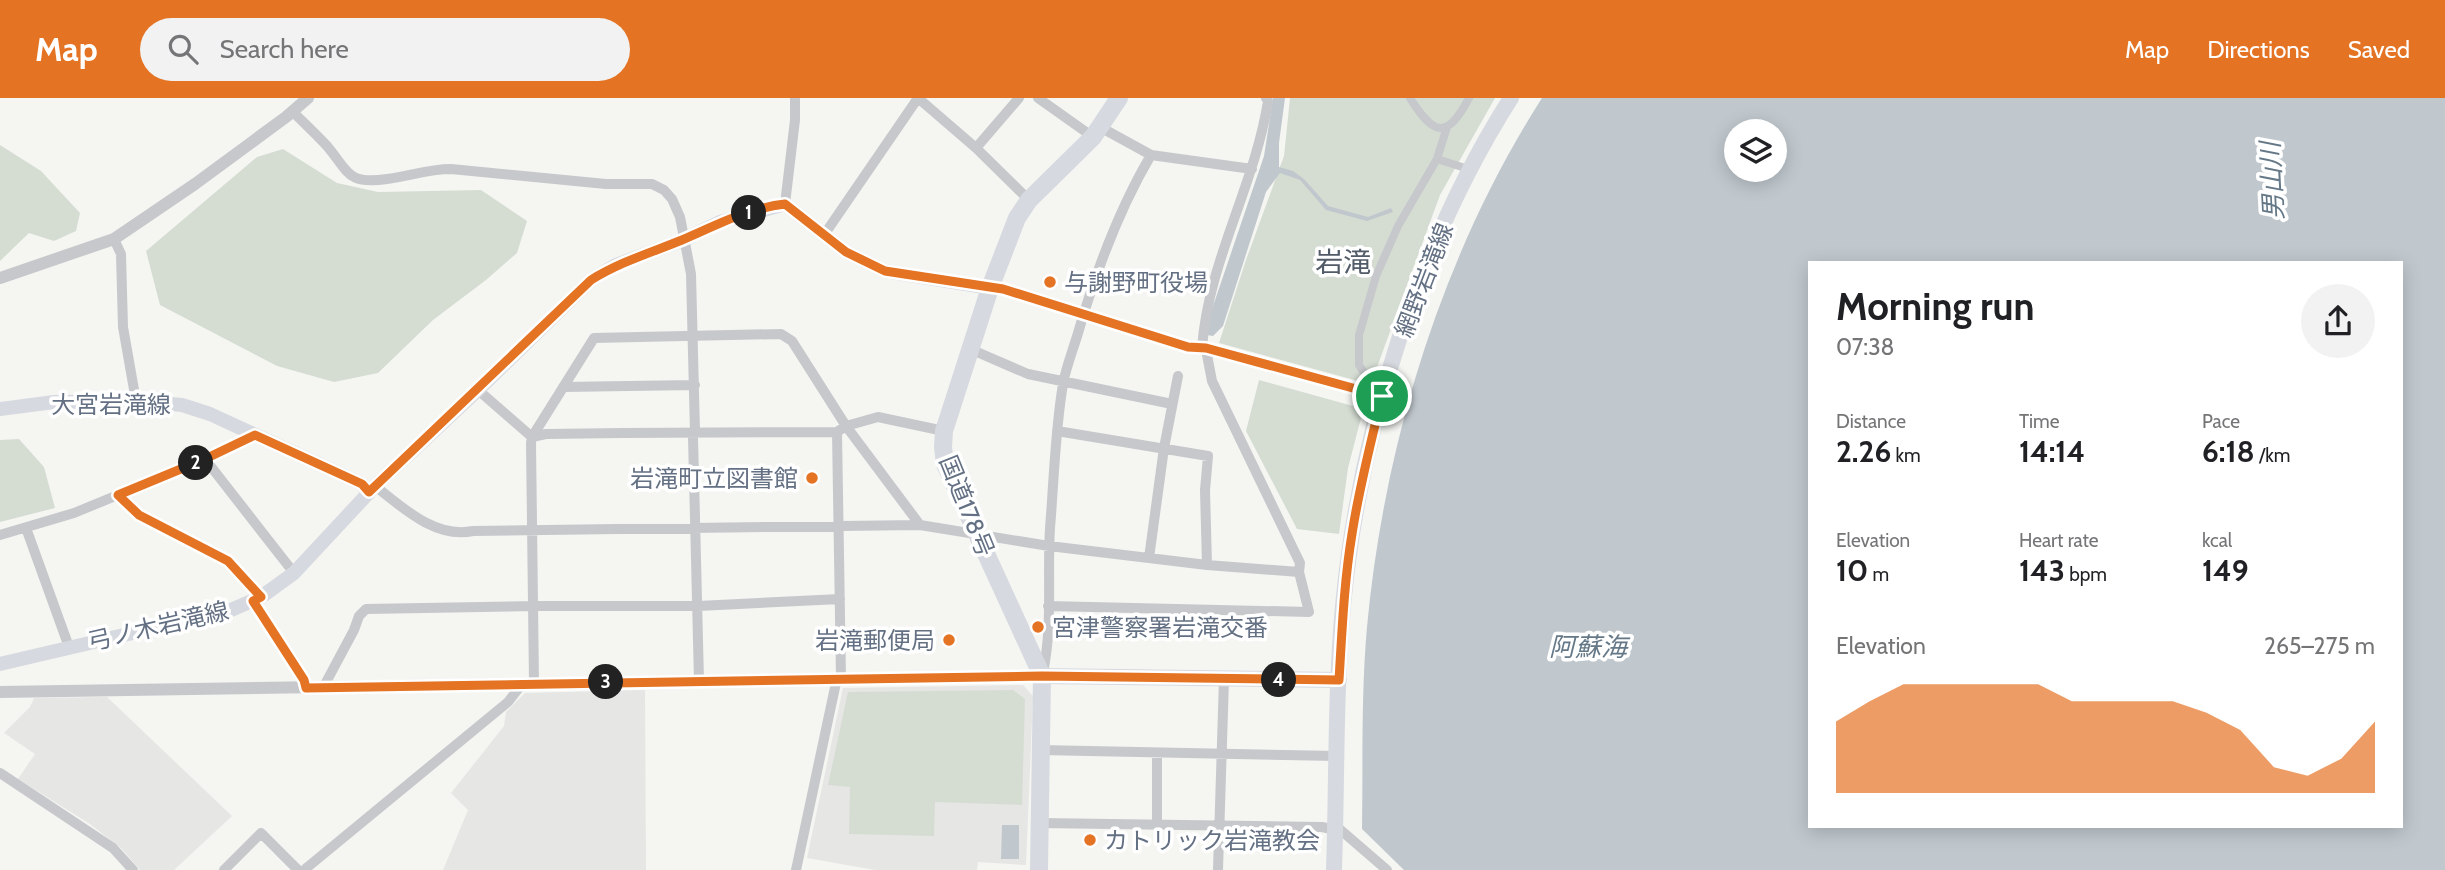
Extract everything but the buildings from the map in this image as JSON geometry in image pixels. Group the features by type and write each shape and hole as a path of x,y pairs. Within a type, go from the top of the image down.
{"highway":[{"name":"国道178号","path":"1039,870 1042,676 945,464 944,431 989,288 1013,226 1029,200 1096,132 1119,98"}],"main road":[{"name":"網野岩滝線","path":"1334,870 1343,607 1351,535 1363,475 1382,396 1413,301 1453,205 1511,98"},
{"path":"785,204 846,252 885,271 989,288"},
{"name":"弓ノ木岩滝線","path":"0,664 231,610 257,599 294,573 372,489 591,280 616,265 683,240 720,222 785,204"},
{"name":"大宮岩滝線","path":"0,410 54,402 136,401 182,405 372,489"},
{"path":"1042,676 1339,680"}],"street":[{"path":"0,278 114,239 162,207 307,98"},
{"path":"785,204 795,98"},
{"path":"824,235 918,98 976,148 1029,200"},
{"path":"976,148 1019,98"},
{"path":"1038,98 1096,132 1151,155 1252,169"},
{"path":"1048,606 1309,612 1299,572 1300,563 1212,381 1205,348 1206,309 1263,137 1268,101 1266,98"},
{"path":"1410,98 1423,119 1437,127 1447,127 1457,122 1469,98"},
{"path":"292,111 328,148 344,171 356,179 372,181 436,169 451,169 606,184 652,184 664,190 672,199 680,217 691,274 699,681"},
{"path":"1368,379 1359,365 1359,335 1376,276 1398,226 1437,159 1447,127"},
{"path":"0,692 1042,676 1047,653 1049,547 1063,382 1117,219 1151,155"},
{"path":"1437,159 1462,167"},
{"path":"114,239 121,254 123,327 136,401"},
{"path":"989,288 1003,289 1084,313 1188,347 1205,348 1382,396"},
{"path":"304,870 528,683 533,606 532,438 594,338 781,334 792,341 841,429 920,525"},
{"path":"970,349 1028,374 1172,404"},
{"path":"1149,558 1164,449 1178,376"},
{"path":"564,387 695,385"},
{"path":"478,390 532,438"},
{"path":"532,438 546,434 841,429 878,417 944,431"},
{"path":"796,870 839,678 841,429"},
{"path":"1057,431 1208,456 1205,490 1207,565"},
{"path":"0,535 75,513 205,459 255,435"},
{"path":"205,459 294,573"},
{"path":"372,489 423,522 461,534 473,531 920,525 1049,547 1207,565 1299,572"},
{"path":"118,495 139,515 228,561 257,599 304,680 306,688"},
{"path":"26,528 69,647"},
{"path":"323,688 359,616 366,610 698,606 840,599"},
{"path":"1218,870 1224,679"},
{"path":"1040,750 1337,756"},
{"path":"1157,752 1157,825"},
{"path":"0,773 113,848 134,870"},
{"path":"1040,823 1336,828 1387,870"},
{"path":"224,870 261,833 298,870"}],"shaded area":[{"path":"1290,98 1495,98 1440,195 1376,370 1358,381 1219,343 1284,156"},
{"path":"0,145 41,171 80,213 76,231 54,241 29,233 0,261"},
{"path":"283,149 337,183 378,192 481,190 527,221 517,253 433,320 378,373 334,382 277,366 160,305 146,251 257,157"},
{"path":"1259,380 1353,406 1361,418 1348,468 1339,534 1297,529 1246,431"},
{"path":"19,439 44,467 55,508 0,522 0,440"},
{"path":"1023,685 1033,696 1026,865 978,862 977,870 875,870 807,858 843,688"},
{"path":"645,690 646,870 443,870 468,810 451,793 504,726 506,712 525,693"},
{"path":"1013,690 1025,699 1022,805 935,802 934,836 849,834 850,787 828,785 848,692"},
{"path":"107,697 232,816 174,870 140,870 122,849 90,824 18,779 35,754 4,733 30,707 34,698"}],"water":[{"path":"1273,98 1285,98 1279,167 1293,171 1304,179 1328,206 1368,217 1391,208 1393,212 1367,221 1326,210 1300,180 1280,173 1266,192 1223,326 1213,336 1207,335 1211,312 1264,156"},
{"name":"阿蘇海","path":"1542,98 2445,98 2445,870 1404,870 1362,829 1367,627 1387,489 1403,420 1423,352 1447,286 1506,158"},
{"path":"1002,825 1019,825 1019,859 1001,859"}],"place":[{"name":"与謝野町役場","path":"1050,282"},
{"name":"岩滝町立図書館","path":"812,478"},
{"name":"宮津警察署岩滝交番","path":"1038,627"},
{"name":"岩滝郵便局","path":"949,640"},
{"name":"カトリック岩滝教会","path":"1090,840"}],"district":[{"name":"岩滝","path":"1343,262"}],"route":[{"path":"785,204 846,252 885,271 1003,289 1188,347 1206,348 1382,396 1351,535 1339,680 1042,676 306,688 304,680 253,601 261,597 228,561 139,515 118,495 255,435 362,484 369,492 591,280 616,265 683,240 720,222 785,204"}],"water label":[{"name":"男山川","path":"2272,181"}]}
